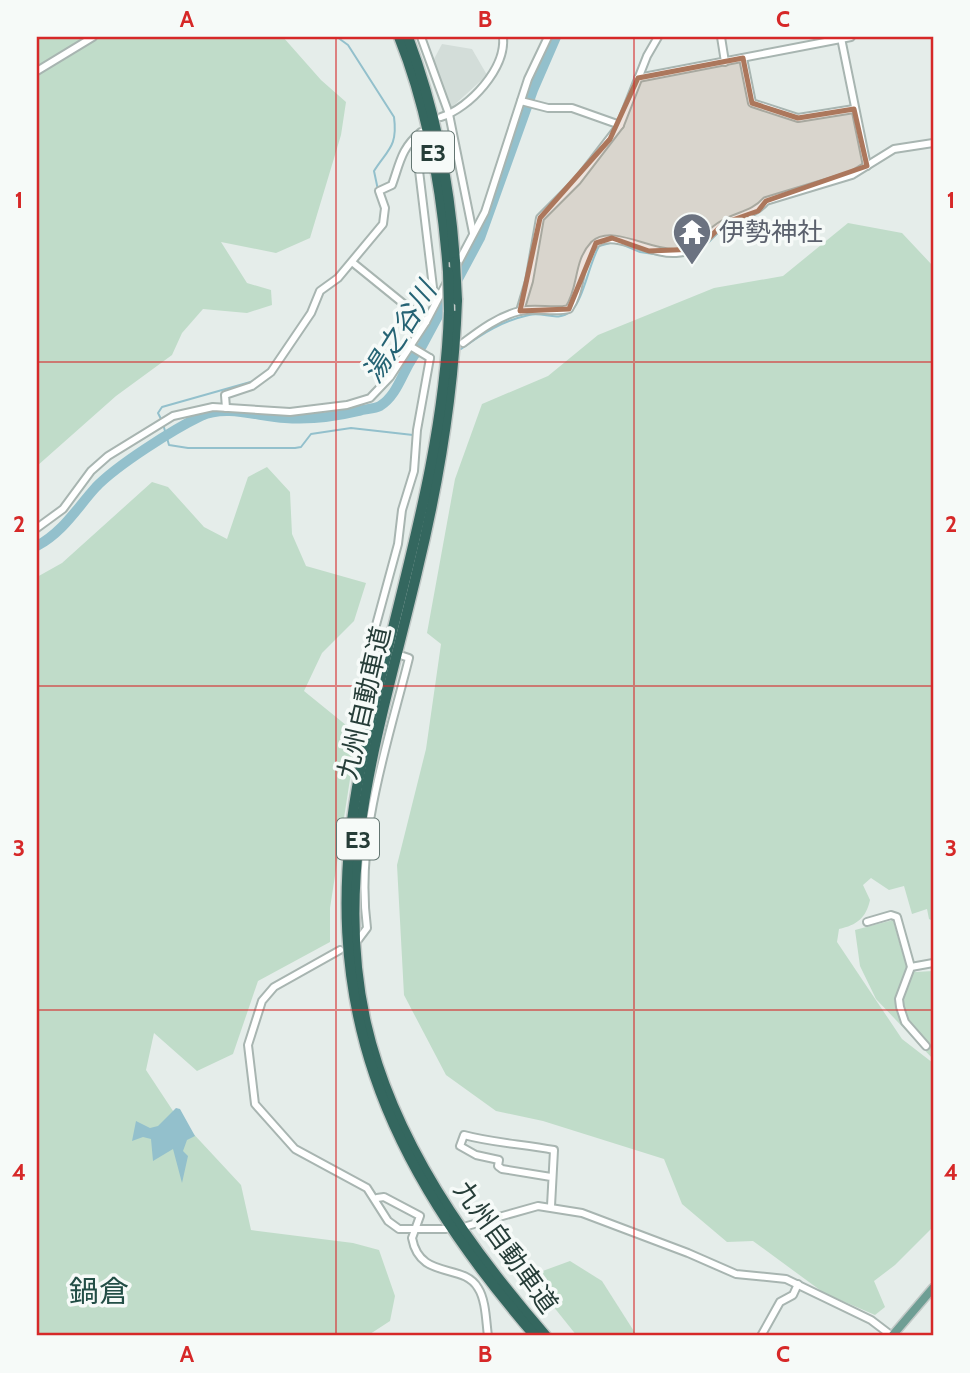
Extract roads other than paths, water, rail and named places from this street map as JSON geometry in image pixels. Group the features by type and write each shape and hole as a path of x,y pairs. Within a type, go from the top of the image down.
{"highway":[{"name":"九州自動車道","path":"399,37 431,142 441,194 449,311 445,379 430,478 355,797 346,868 346,940 352,994 363,1041 392,1121 451,1226 494,1287 535,1336"},
{"name":"九州自動車道","path":"408,37 439,140 449,192 457,300 453,379 438,480 375,741 359,825 354,891 356,959 366,1024 376,1057 409,1139 477,1250 546,1336"}],"main road":[{"path":"892,1336 932,1293"}],"street":[{"path":"37,71 93,37"},
{"path":"421,37 449,114 473,233"},
{"path":"440,117 449,114 499,65 504,52 503,37"},
{"path":"37,528 63,509 99,463 132,438 180,414 201,408 290,412 347,405 370,398 390,377 412,346 485,212 522,101 548,37"},
{"path":"520,311 529,281 540,218 577,181 620,125 638,78 658,37"},
{"path":"721,37 725,62"},
{"path":"638,78 850,37"},
{"path":"841,38 867,166"},
{"path":"743,58 752,103 798,118 854,109"},
{"path":"522,101 535,105 572,108 620,125"},
{"path":"226,408 225,395 252,386 271,372 311,313 320,291 352,262 383,224 385,208 379,191 392,185 397,163 418,135 435,304"},
{"path":"463,343 486,326 520,311 555,312 569,309 579,294 587,255 596,243 612,238 649,251 675,253 698,248 724,223 758,211 766,201 852,175 894,149 933,143"},
{"path":"352,262 426,322"},
{"path":"412,346 427,356 439,355"},
{"path":"383,650 373,636 398,544 402,510 414,471 427,356"},
{"path":"358,940 367,928 364,897 368,831 409,659 403,656"},
{"path":"867,922 891,915 897,917 911,967 899,999 900,1007 905,1022 926,1046"},
{"path":"340,950 274,987 262,1001 248,1045 252,1096 289,1144 367,1188 377,1198 393,1225 412,1231 446,1229"},
{"path":"911,967 933,963"},
{"path":"551,1177 502,1169 498,1166 499,1160 476,1155 460,1146 464,1135 475,1140 507,1141 554,1150 551,1206"},
{"path":"377,1198 384,1197 420,1216 412,1231 413,1244 427,1264 475,1283 481,1291 488,1336"},
{"path":"467,1226 532,1207 551,1206 598,1217 736,1274 775,1276 799,1284 871,1320 892,1336"},
{"path":"761,1336 780,1302 793,1295 799,1284"}],"water":[{"path":"176,1108 180,1109 195,1136 187,1140 183,1151 188,1156 182,1183 173,1149 153,1161 151,1139 143,1137 132,1141 136,1121 150,1128 158,1126"}],"waterway":[{"path":"337,37 348,45 394,117 393,142 374,171 378,190"},
{"name":"湯之谷川","path":"37,546 62,527 96,487 117,468 161,438 201,416 232,411 285,418 322,418 375,408 387,400 422,346 480,238 533,90 556,37"},
{"path":"791,197 806,192"},
{"path":"690,253 705,246 731,223 759,211 769,203"},
{"path":"461,349 501,324 535,314 561,316 571,311 579,299 599,246 614,242"},
{"path":"619,243 640,252 667,256"},
{"path":"161,419 158,413 162,407 254,381"},
{"path":"163,424 169,445 188,448 295,448 301,447 311,434 351,428 413,435"}],"place":[{"name":"伊勢神社","path":"692,266"}],"district":[{"name":"鍋倉","path":"99,1291"}]}
